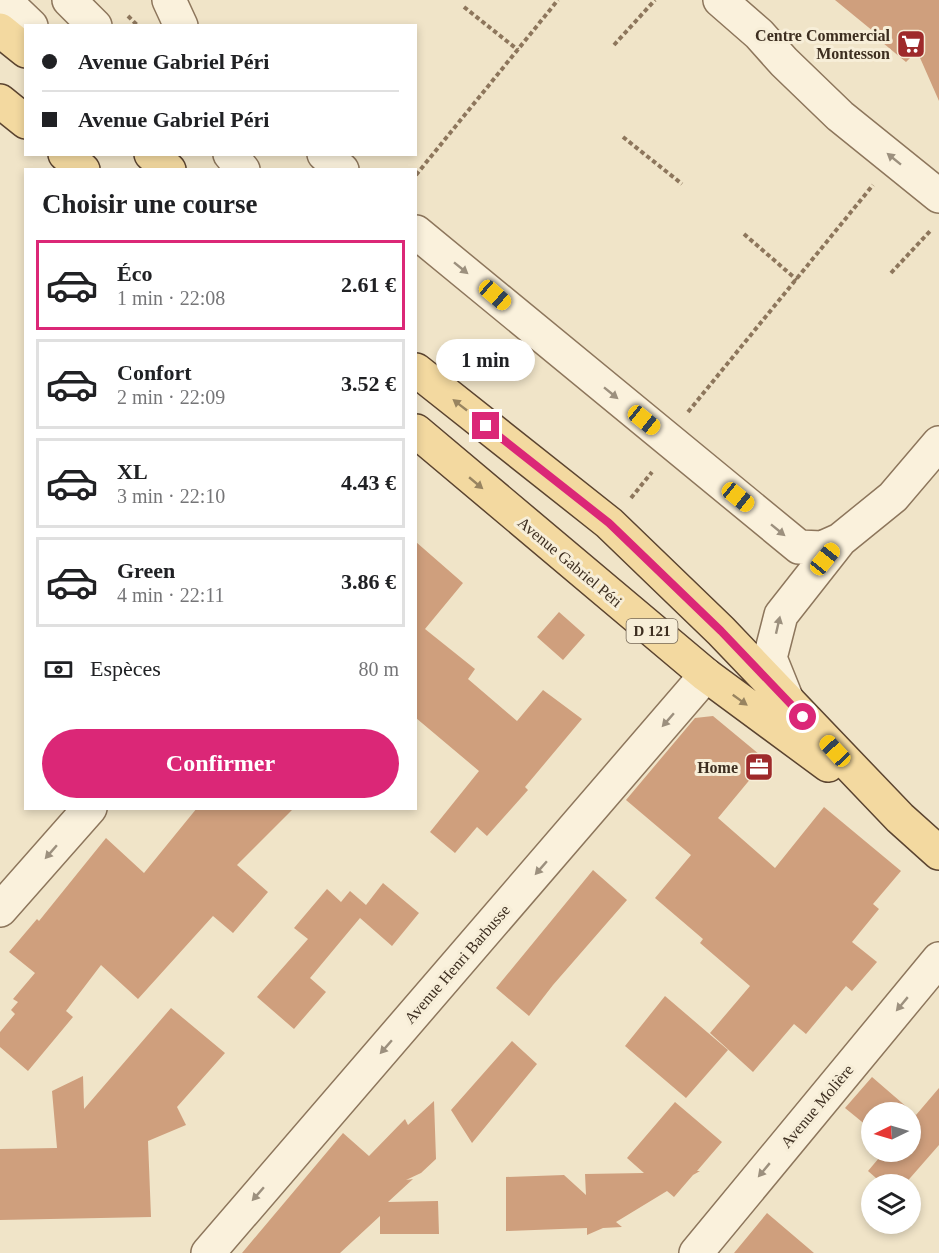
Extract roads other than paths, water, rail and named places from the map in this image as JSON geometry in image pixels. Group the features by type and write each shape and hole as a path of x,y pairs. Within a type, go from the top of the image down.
{"main road":[{"path":"0,30 24,49"},
{"path":"0,101 24,120"},
{"path":"67,156 82,168"},
{"path":"153,156 167,168"},
{"name":"Avenue Gabriel Péri","path":"417,371 609,523 721,631 900,818 939,853"},
{"name":"Avenue Gabriel Péri","path":"417,435 706,675 900,818"}],"street":[{"path":"4,0 29,24"},
{"path":"69,0 93,24"},
{"path":"169,0 180,24"},
{"path":"720,0 759,34 784,62 840,116 939,196"},
{"path":"161,156 172,168"},
{"path":"232,156 241,168"},
{"path":"326,156 340,168"},
{"path":"417,233 799,547 822,548 840,540"},
{"path":"787,700 770,658 781,615 840,540 893,496 939,443"},
{"name":"Avenue Henri Barbusse","path":"208,1253 706,675"},
{"path":"0,910 88,810"},
{"name":"Avenue Molière","path":"696,1253 939,959"}],"place":[{"name":"Centre Commercial Montesson","path":"911,44"},
{"name":"Home","path":"759,767"}]}
